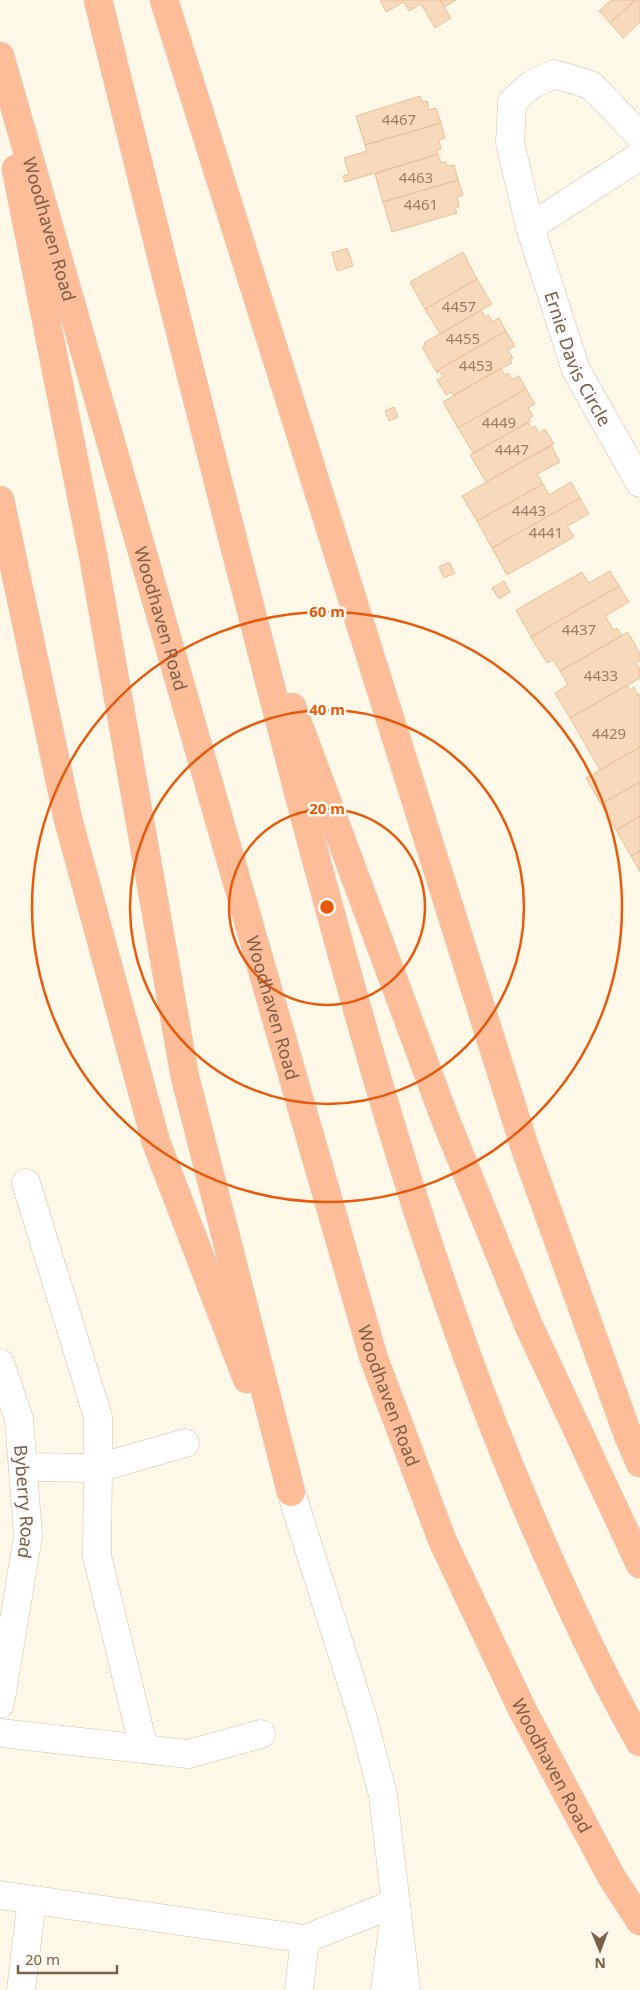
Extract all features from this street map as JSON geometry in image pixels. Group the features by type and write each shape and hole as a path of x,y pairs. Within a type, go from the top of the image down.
{"highway":[{"path":"98,0 236,556 349,985 406,1176 461,1343 506,1460 576,1619 640,1742"},
{"path":"164,0 525,1148 640,1463"},
{"name":"Woodhaven Road","path":"0,56 373,1356 443,1542 523,1711 611,1876 640,1921"},
{"path":"0,92 93,555 185,1076 291,1492"},
{"path":"0,500 68,819 156,1142 291,1492"},
{"path":"236,556 448,1125 528,1324 640,1564"}],"street":[{"name":"Ernie Davis Circle","path":"640,136 591,85 554,74 531,85 512,102 510,143 530,227 576,370 640,483"},
{"path":"530,227 640,156"},
{"path":"26,1184 98,1417 97,1556 144,1749"},
{"name":"Byberry Road","path":"0,1363 19,1419 28,1536 0,1703"},
{"path":"22,1467 98,1468 185,1443"},
{"path":"291,1492 363,1719 380,1786 406,1990"},
{"path":"0,1733 188,1754 261,1734"},
{"path":"0,1895 305,1939 396,1903"},
{"path":"20,1990 32,1900"},
{"path":"385,1990 396,1903"},
{"path":"299,1990 305,1939"}],"building":[{"path":"380,0 440,0 451,18 435,28 421,4 409,11 404,2 386,12"},
{"path":"440,0 456,0 444,7"},
{"path":"611,0 635,0 610,23 599,11"},
{"path":"635,0 640,0 640,22 623,38 610,23"},
{"path":"420,96 422,102 427,101 429,110 436,108 441,123 365,145 356,116"},
{"path":"441,123 445,138 439,140 441,149 437,150 438,154 345,182 343,176 349,174 344,158 367,151 365,145"},
{"path":"438,154 441,163 446,162 447,166 454,165 458,180 383,202 375,174"},
{"path":"458,180 463,195 457,197 459,207 455,208 457,213 392,232 383,202"},
{"path":"347,248 353,266 337,271 332,253"},
{"path":"463,252 477,279 425,309 410,282"},
{"path":"477,279 492,304 440,334 425,309"},
{"path":"481,310 485,317 489,315 492,322 499,318 506,331 436,371 422,347 425,345 424,343"},
{"path":"506,331 515,346 508,350 513,358 510,359 512,363 453,395 451,392 446,395 437,380 443,377 439,371 437,373 436,371"},
{"path":"501,368 505,375 508,373 512,380 519,376 526,389 458,428 443,402"},
{"path":"526,389 535,404 528,408 533,416 529,418 531,421 473,453 458,428"},
{"path":"394,407 398,417 389,421 385,411"},
{"path":"528,422 531,428 535,426 539,433 545,429 554,444 486,482 470,455"},
{"path":"551,445 560,462 537,474 543,484 477,521 462,496"},
{"path":"571,482 580,498 492,548 477,521 543,484 549,495"},
{"path":"580,498 589,514 567,526 574,537 507,575 492,548"},
{"path":"449,562 455,573 444,578 439,567"},
{"path":"610,571 619,586 531,637 516,610 582,572 589,583"},
{"path":"504,581 510,592 499,599 492,588"},
{"path":"619,586 629,602 605,616 614,630 617,628 622,636 560,671 553,660 547,663 531,637"},
{"path":"628,632 640,654 640,661 636,663 640,669 640,678 570,718 555,693 568,685 560,671"},
{"path":"627,685 630,690 634,687 638,695 640,694 640,747 600,770 570,718"},
{"path":"640,747 640,782 601,804 586,778"},
{"path":"640,782 640,816 616,830 601,804"},
{"path":"640,816 640,851 631,856 616,830"},
{"path":"640,851 640,872 631,856"}]}
